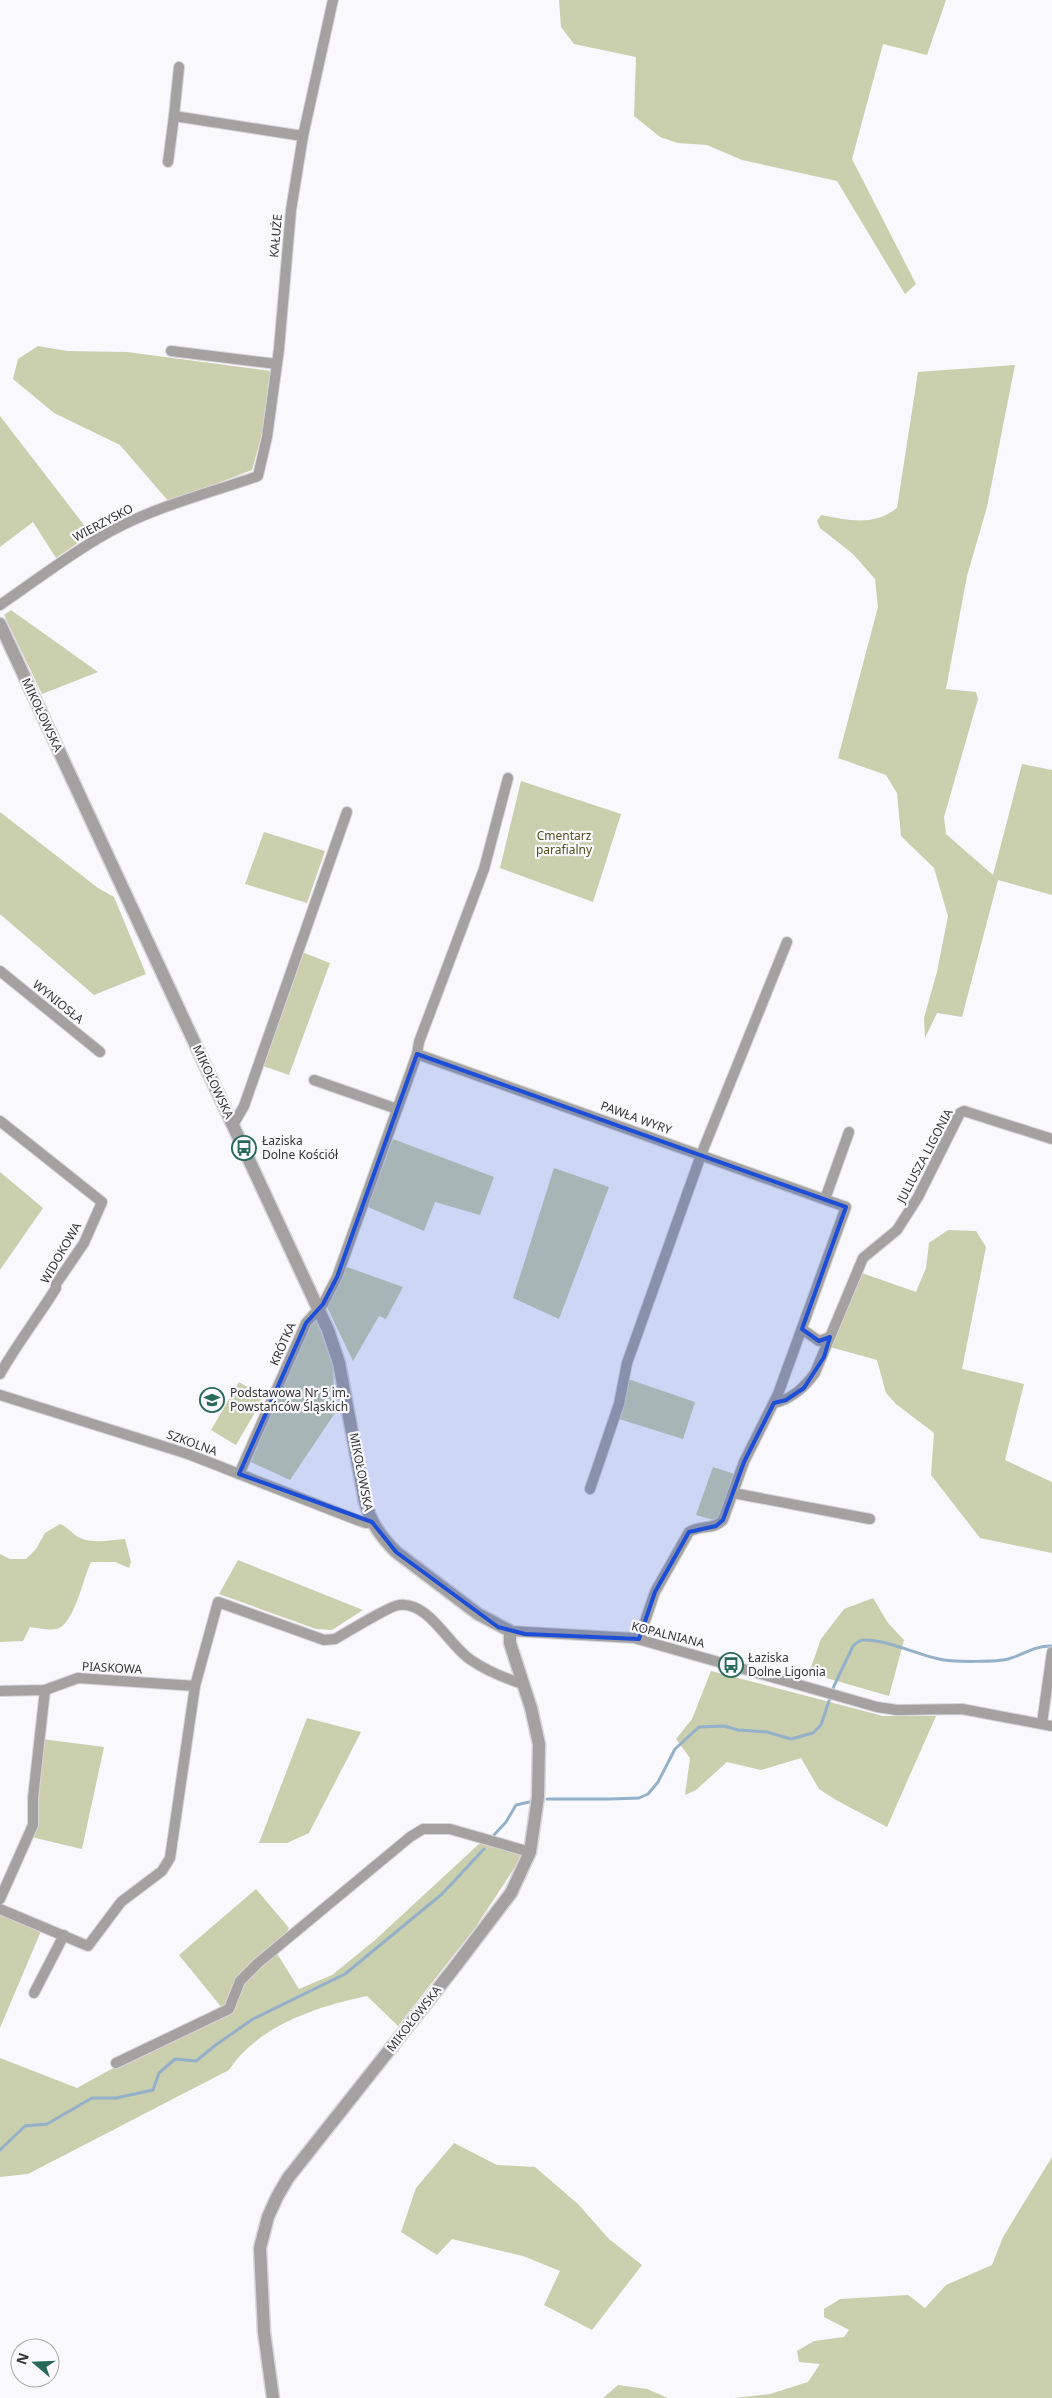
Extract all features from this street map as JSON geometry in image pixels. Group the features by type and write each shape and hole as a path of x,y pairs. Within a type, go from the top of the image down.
{"street":[{"name":"KAŁUŻE","path":"258,476 277,364 291,210 303,136 333,0"},
{"path":"168,162 180,67"},
{"path":"174,116 303,136"},
{"path":"171,351 277,364"},
{"name":"WIERZYSKO","path":"0,605 71,556 134,519 258,476"},
{"name":"MIKOŁOWSKA","path":"0,624 318,1308 339,1363 365,1502 372,1522 384,1540 396,1552 488,1621 510,1631 510,1642 539,1744 540,1770 530,1852 511,1893 288,2178 268,2217 260,2248 264,2332 273,2398"},
{"name":"KRÓTKA","path":"239,1474 306,1324 329,1295 346,1256 417,1054 419,1042 484,869 508,778"},
{"path":"233,1124 244,1106 347,812"},
{"path":"590,1489 619,1404 627,1363 701,1155 787,942"},
{"name":"WYNIOSŁA","path":"0,971 100,1052"},
{"name":"PAWŁA WYRY","path":"417,1054 846,1207 802,1329"},
{"path":"314,1080 397,1109"},
{"name":"JULIUSZA LIGONIA","path":"830,1338 863,1258 897,1230 918,1197 961,1112 1052,1139"},
{"name":"WIDOKOWA","path":"0,1121 102,1202 84,1243 56,1284 56,1288 39,1315 20,1339 0,1374"},
{"path":"825,1199 849,1132"},
{"path":"639,1639 655,1592 689,1532 695,1528 716,1526 723,1520 744,1462 774,1403 802,1329 819,1341 830,1338"},
{"path":"774,1403 786,1400 804,1388 816,1374 830,1338"},
{"name":"SZKOLNA","path":"0,1395 170,1448 357,1520 366,1523 372,1522"},
{"path":"733,1493 870,1519"},
{"path":"0,1908 88,1946 121,1902 162,1871 170,1858 195,1686 218,1602 324,1640 335,1639 399,1604 412,1606 424,1612 469,1659 500,1677 523,1684"},
{"name":"KOPALNIANA","path":"510,1631 540,1634 584,1634 639,1639 844,1698 897,1710 962,1709 1047,1725"},
{"path":"1047,1725 1052,1652"},
{"name":"PIASKOWA","path":"0,1691 45,1690 78,1678 195,1686"},
{"path":"0,1899 33,1825 33,1798 45,1690"},
{"path":"116,2063 229,2009 240,1981 258,1964 410,1837 423,1829 450,1829 530,1852"},
{"path":"34,1993 64,1936"}],"highlighted area":[{"path":"417,1054 846,1207 802,1329 819,1341 830,1337 824,1357 804,1388 786,1400 774,1403 744,1462 723,1520 716,1526 689,1532 655,1592 639,1639 525,1634 498,1627 396,1552 372,1522 239,1474 306,1323 323,1304 337,1277"}],"green space":[{"path":"559,0 946,0 927,55 883,44 852,159 916,284 905,294 837,181 742,160 707,145 678,143 660,137 634,116 636,57 574,44 561,27"},
{"path":"38,346 67,351 127,352 271,371 262,434 252,470 169,502 120,445 54,413 13,379 18,359"},
{"path":"1015,365 987,507 967,576 946,689 976,692 978,699 944,817 946,834 993,875 1022,764 1052,770 1052,895 998,880 962,1017 937,1013 925,1038 924,1018 937,972 948,916 934,868 901,836 897,793 886,775 838,758 878,607 875,579 853,554 820,528 817,521 821,515 851,520 869,520 879,518 897,508 918,372"},
{"path":"0,416 91,534 56,558 33,522 0,547"},
{"path":"11,610 98,672 42,694 4,615"},
{"name":"Cmentarz parafialny","path":"521,781 621,814 593,902 500,868"},
{"path":"0,812 98,888 114,897 146,974 94,995 0,914"},
{"path":"264,832 325,851 307,903 245,884"},
{"path":"302,952 330,963 289,1075 263,1066"},
{"path":"393,1139 494,1177 480,1215 435,1202 424,1231 368,1207"},
{"path":"554,1168 609,1187 559,1319 513,1298"},
{"path":"0,1172 43,1208 0,1270"},
{"path":"948,1230 976,1231 986,1247 962,1369 1024,1384 1005,1460 1052,1482 1052,1553 980,1538 931,1475 934,1433 896,1404 886,1393 877,1360 830,1347 859,1272 916,1292 926,1268 929,1243"},
{"path":"347,1267 403,1287 386,1319 379,1316 353,1361 327,1307"},
{"path":"312,1320 318,1322 333,1366 335,1413 290,1480 251,1462"},
{"path":"628,1379 695,1402 683,1439 619,1419"},
{"path":"239,1382 264,1397 236,1445 211,1430"},
{"path":"713,1467 735,1474 722,1516 717,1521 696,1515"},
{"path":"60,1524 77,1537 85,1540 125,1539 131,1562 129,1568 115,1562 91,1562 71,1615 61,1627 50,1629 30,1627 23,1641 0,1642 0,1554 10,1559 26,1559 36,1549 45,1533"},
{"path":"238,1560 363,1610 332,1630 316,1629 219,1594"},
{"path":"873,1598 888,1623 904,1640 889,1696 809,1673 821,1639 844,1609"},
{"path":"711,1671 883,1716 936,1716 887,1827 819,1789 801,1758 761,1770 727,1762 696,1790 685,1795 690,1758 676,1739 692,1719"},
{"path":"307,1718 361,1732 309,1833 287,1843 259,1843"},
{"path":"42,1739 104,1747 82,1849 31,1837"},
{"path":"480,1843 523,1855 475,1928 398,2026 367,1996 309,2012 290,2020 256,2041 241,2054 229,2070 28,2174 0,2177 0,2058 77,2088 222,2008 179,1955 256,1889 289,1928 276,1952 299,1989 332,1975 374,1941"},
{"path":"0,1915 41,1931 0,2028"},
{"path":"454,2143 497,2165 535,2167 578,2204 609,2239 642,2265 592,2330 544,2305 560,2271 523,2256 452,2239 437,2255 401,2232 416,2188"},
{"path":"1052,2157 1052,2398 734,2398 770,2394 808,2382 820,2364 799,2362 797,2351 814,2341 844,2337 849,2330 824,2317 824,2309 840,2299 908,2295 925,2308 946,2285 992,2265 1003,2237"},
{"path":"618,2385 647,2389 668,2398 603,2398"}],"waterway":[{"path":"547,1799 639,1798 648,1794 658,1782 675,1749 699,1727 724,1726 738,1730 767,1732 791,1739 813,1733 821,1725 834,1686 853,1646 861,1640 882,1642 934,1658 958,1661 1003,1660 1040,1647 1052,1646"},
{"path":"494,1835 506,1822 516,1805 529,1802"},
{"path":"0,2150 25,2126 47,2124 92,2098 116,2098 153,2090 159,2073 175,2059 196,2061 253,2019 345,1974 442,1894 484,1849"}],"place":[{"name":"Łaziska Dolne Kościół","path":"244,1148"},
{"name":"Podstawowa Nr 5 im. Powstańców Śląskich","path":"212,1400"},
{"name":"Łaziska Dolne Ligonia","path":"731,1665"}]}
